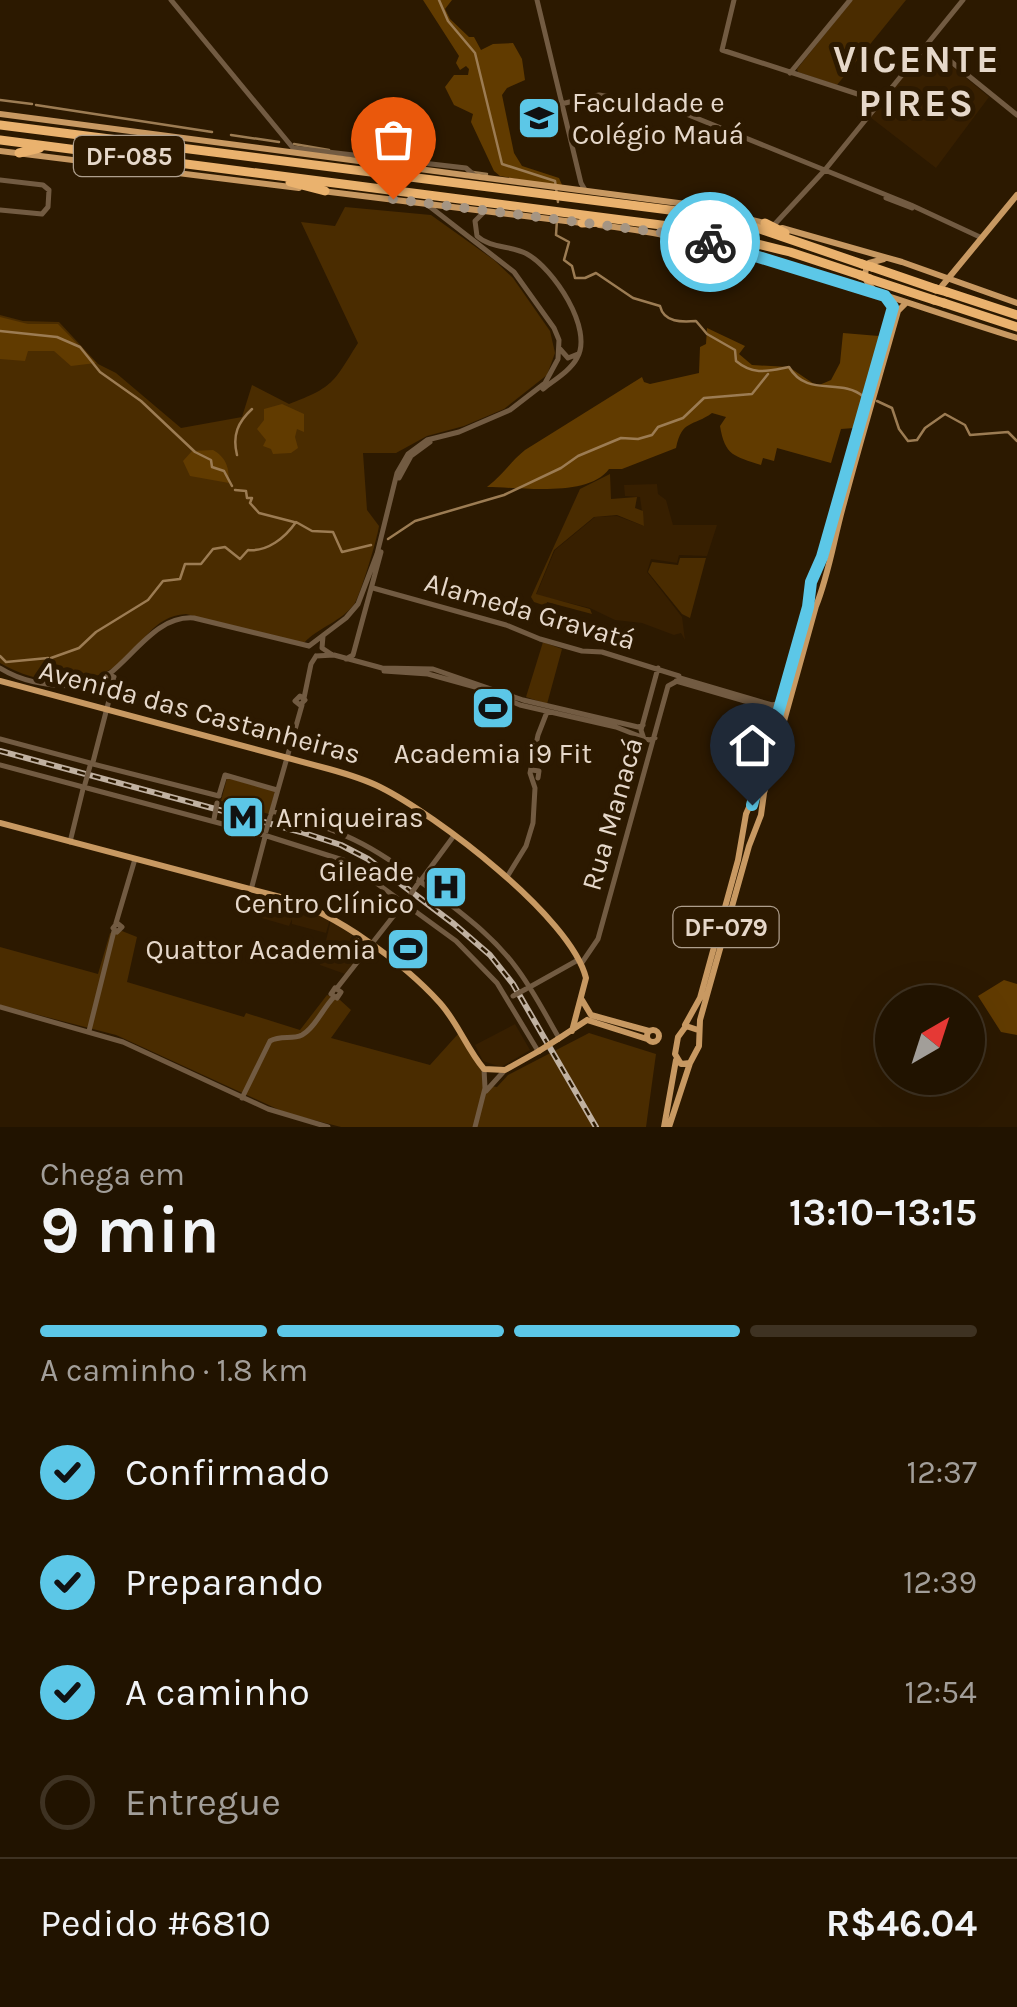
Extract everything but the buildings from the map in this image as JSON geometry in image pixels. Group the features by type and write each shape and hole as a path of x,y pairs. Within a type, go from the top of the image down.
{"highway":[{"name":"DF-085","path":"0,124 483,182 702,214 809,246 866,272"},
{"name":"DF-085","path":"0,140 724,235 942,291 1017,315"},
{"path":"19,153 36,148 63,148"},
{"path":"218,152 277,152"},
{"path":"259,173 325,191"},
{"path":"483,182 527,186"},
{"path":"582,223 624,220"},
{"path":"769,224 809,246"},
{"name":"DF-085","path":"942,291 1017,327"}],"main road":[{"path":"0,114 483,182"},
{"path":"277,152 284,141"},
{"path":"0,151 487,212 552,215"},
{"path":"527,186 700,207 933,273 947,275 959,266"},
{"path":"914,304 933,303 940,296 959,266 1017,195"},
{"path":"563,216 582,223 715,243 1017,338"},
{"path":"882,295 866,281 866,268 872,261 890,258"},
{"path":"959,266 955,278 967,287 1017,304"},
{"path":"933,273 942,291"},
{"path":"942,291 967,287"},
{"name":"DF-079","path":"870,400 893,307 882,295"},
{"name":"DF-079","path":"675,1095 675,1056 682,1030 700,998 746,814 756,806 816,595 811,582 898,311 904,304 914,304"},
{"name":"DF-079","path":"666,1127 675,1095 699,1046 698,1030 761,815 756,806 780,707 825,578 854,451"},
{"path":"816,575 825,578"},
{"name":"Avenida das Castanheiras","path":"0,681 374,784 453,837 536,903 580,960"},
{"path":"0,823 322,912 441,1005 484,1069 505,1070 572,1031 588,1017"},
{"path":"746,824 756,825"},
{"path":"572,1031 586,978 580,960"},
{"path":"582,999 588,1017"},
{"path":"588,1017 668,1042 681,1064 690,1063"},
{"path":"653,1036 669,1037 693,1026 698,1030"}],"street":[{"path":"171,0 284,141 295,149 467,169 483,182"},
{"path":"536,0 581,184 590,192"},
{"path":"734,0 722,50 879,101"},
{"path":"790,73 850,0"},
{"path":"785,230 782,222 786,214 963,0"},
{"path":"928,43 1017,116"},
{"path":"561,104 599,95 669,107 982,238"},
{"path":"0,180 44,184 49,190 42,214 0,210"},
{"path":"562,193 581,184"},
{"path":"416,202 429,206 514,272"},
{"path":"346,659 353,654 380,563 400,474 411,456 428,443 464,434 512,413 569,368 580,352 579,322 545,268 520,250 487,243 477,236 476,221 487,212"},
{"path":"769,224 786,214"},
{"path":"369,602 360,608 397,473 408,454 427,440 464,430 518,404 549,378 558,360 554,328 507,263 507,255 520,250"},
{"path":"559,346 568,358 580,352"},
{"path":"366,575 374,566 375,577"},
{"name":"Alameda Gravatá","path":"373,588 506,625 552,643 599,651 658,668 676,678"},
{"path":"346,618 362,593"},
{"path":"251,890 305,689 310,652 346,618 360,612 363,622"},
{"path":"0,668 31,682 64,686 110,679 160,628 181,618 391,672 445,676 524,700 639,726 650,741"},
{"path":"323,636 322,648 334,656"},
{"path":"353,654 361,663"},
{"path":"633,736 658,668"},
{"path":"445,676 543,714 595,718 650,741"},
{"path":"676,678 780,707"},
{"name":"Rua Manacá","path":"580,960 598,939 650,741 668,686 676,678"},
{"path":"71,842 112,693 110,679"},
{"path":"504,876 526,846 533,823 535,759 543,714"},
{"path":"0,739 218,800"},
{"path":"0,765 213,820 346,861 406,900 471,954 510,998 538,1051"},
{"path":"213,820 224,775 277,790"},
{"path":"271,814 316,822 356,838 489,935 528,988 558,1039"},
{"path":"243,1096 270,1040 305,1033 332,998 340,995 340,988 370,946 453,837"},
{"path":"89,1031 135,859"},
{"path":"510,998 580,960"},
{"path":"0,1007 128,1044 243,1096 328,1127"},
{"path":"476,1127 484,1094 484,1069"},
{"path":"484,1094 493,1079 505,1070"}],"shaded area":[{"path":"423,0 452,0 445,9 450,19 474,37 481,50 493,44 513,43 522,59 525,80 507,88 502,95 514,153 522,166 559,178 563,187 500,176 494,171 471,122 473,114 454,105 445,87 454,75 468,75 469,69 466,66 460,70 456,63 459,56"},
{"path":"852,0 906,0 837,85 798,72 797,69"},
{"path":"928,46 989,97 936,168 870,117"},
{"path":"345,207 431,215 494,260 513,278 550,331 555,353 547,375 504,409 464,426 427,436 396,453 363,453 367,510 379,526 368,566 355,603 304,643 186,614 156,626 119,664 90,678 44,679 0,663 0,315 23,321 59,322 98,364 116,373 181,428 242,417 252,385 289,404 331,382 358,343 301,222 335,226"},
{"path":"0,317 28,324 58,324 96,363 71,366 54,351 28,351 25,361 0,359"},
{"path":"707,328 745,346 739,354 752,365 789,367 817,386 831,380 840,363 843,333 879,336 854,428 841,429 831,463 777,448 774,461 763,458 761,465 744,459 732,453 725,443 720,426 726,417 712,413 685,428 676,448 622,469 609,469 586,484 552,489 487,487 525,450 642,377 650,384 699,373 700,347 706,344"},
{"path":"282,404 304,414 304,432 297,429 298,448 291,453 273,454 263,446 266,440 257,429 264,420 264,409"},
{"path":"213,450 226,464 229,483 190,476 183,461 192,451"},
{"path":"610,474 611,499 637,497 635,508 643,511 644,526 617,515 594,517 554,550 536,594 590,609 592,614 534,602 531,597 580,489"},
{"path":"657,484 673,525 717,525 707,556 679,555 677,563 651,559 647,572 682,617 685,640 681,633 674,635 642,623 615,620 590,608 536,595 555,550 595,517 617,516 644,526 640,497 625,496 624,485"},
{"path":"680,558 706,558 690,618 682,614 648,572 652,562 678,565"},
{"path":"543,642 562,649 547,704 526,697"},
{"path":"227,778 275,791 269,814 221,801"},
{"path":"256,894 294,903 330,919 326,933 292,924 292,919 289,926 251,915"},
{"path":"331,920 367,946 345,974 320,965"},
{"path":"122,931 137,937 127,982 300,1030 327,995 351,1010 331,1038 430,1065 458,1034 484,1075 484,1085 497,1087 508,1075 589,1033 656,1054 646,1127 341,1127 286,1113 116,1035 0,1005 0,947 98,974 110,933"},
{"path":"1004,980 1017,984 1017,1035 1001,1032 985,1007 985,992"},
{"path":"515,1024 530,1050 501,1067 483,1061 475,1045"}],"waterway":[{"path":"439,0 448,21 475,53 502,164 555,181 558,202"},
{"path":"0,100 32,104"},
{"path":"36,105 212,132"},
{"path":"231,135 279,142"},
{"path":"294,144 329,150"},
{"path":"473,172 487,174"},
{"path":"557,220 556,235 569,242 564,260 572,266 575,278 596,273 633,298 660,306 669,318 696,321 707,334 735,350 736,361 749,369 789,367 805,382 845,388 864,397"},
{"path":"0,331 57,337 80,347 100,372 141,401 195,452 211,460 212,467 224,471 232,486"},
{"path":"388,539 415,521 504,495 621,438 652,435 658,427 683,418 704,398 752,394 768,374"},
{"path":"877,401 892,408 908,441 917,440 925,428 945,414 965,425 970,435 1008,432 1017,441"},
{"path":"237,455 237,429 252,409"},
{"path":"235,490 246,491 259,513 294,522"},
{"path":"51,658 79,648 96,632 148,600 163,581 180,579 185,564 201,564 213,549 225,547 240,559 248,550 275,543 296,522 312,531 333,532 342,552 371,545"},
{"path":"0,656 6,662 48,658"}],"railway":[{"path":"0,751 301,832 368,859 490,955 513,984 596,1127"}],"way so far":[{"path":"393,199 710,242"}],"place":[{"name":"Faculdade e Colégio Mauá","path":"539,118"},
{"name":"Academia i9 Fit","path":"493,708"},
{"name":"Arniqueiras","path":"243,817"},
{"name":"Gileade Centro Clínico","path":"446,887"},
{"name":"Quattor Academia","path":"408,949"}],"district":[{"name":"VICENTE PIRES","path":"917,80"}],"route":[{"path":"710,242 885,296 893,307 822,557 811,582 808,607 752,805"}]}
